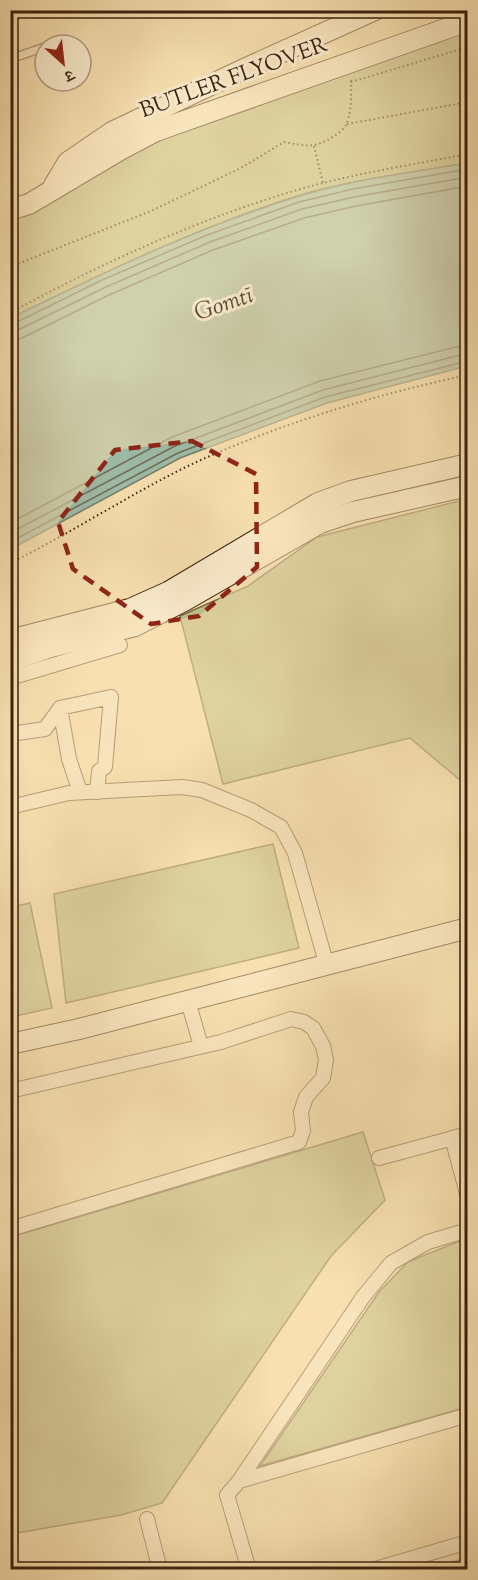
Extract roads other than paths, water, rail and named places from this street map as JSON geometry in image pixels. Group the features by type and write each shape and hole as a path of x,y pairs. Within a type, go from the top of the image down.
{"street":[{"path":"10,210 29,204 116,141 242,70 375,10"},
{"name":"BUTLER FLYOVER","path":"116,141 156,131 468,21"},
{"path":"10,640 130,609 168,592 318,503 351,491 468,464"},
{"path":"10,661 51,646 135,626 184,602 320,523 353,512 468,486"},
{"path":"10,678 120,645"},
{"path":"10,734 45,729 60,708 111,697 105,767 99,771 97,792"},
{"path":"60,708 69,759 80,792"},
{"path":"10,807 69,793 182,788 202,790 251,810 281,827 295,853 327,966"},
{"path":"10,1044 79,1029 468,928"},
{"path":"188,1001 201,1046"},
{"path":"10,1091 201,1046 291,1019 304,1022 313,1028 323,1046 326,1060 323,1078 306,1097 301,1112 303,1131 299,1142 10,1229"},
{"path":"379,1158 468,1134"},
{"path":"452,1138 468,1197"},
{"path":"249,1569 227,1495 363,1297 392,1263 428,1242 468,1230"},
{"path":"238,1481 468,1415"},
{"path":"147,1520 160,1569"},
{"path":"372,1569 468,1542"}],"lane":[{"path":"10,59 33,51"}],"water":[{"name":"Gomtī","path":"467,163 467,366 327,403 180,458 11,549 11,318 151,252 260,209 339,186"}]}
